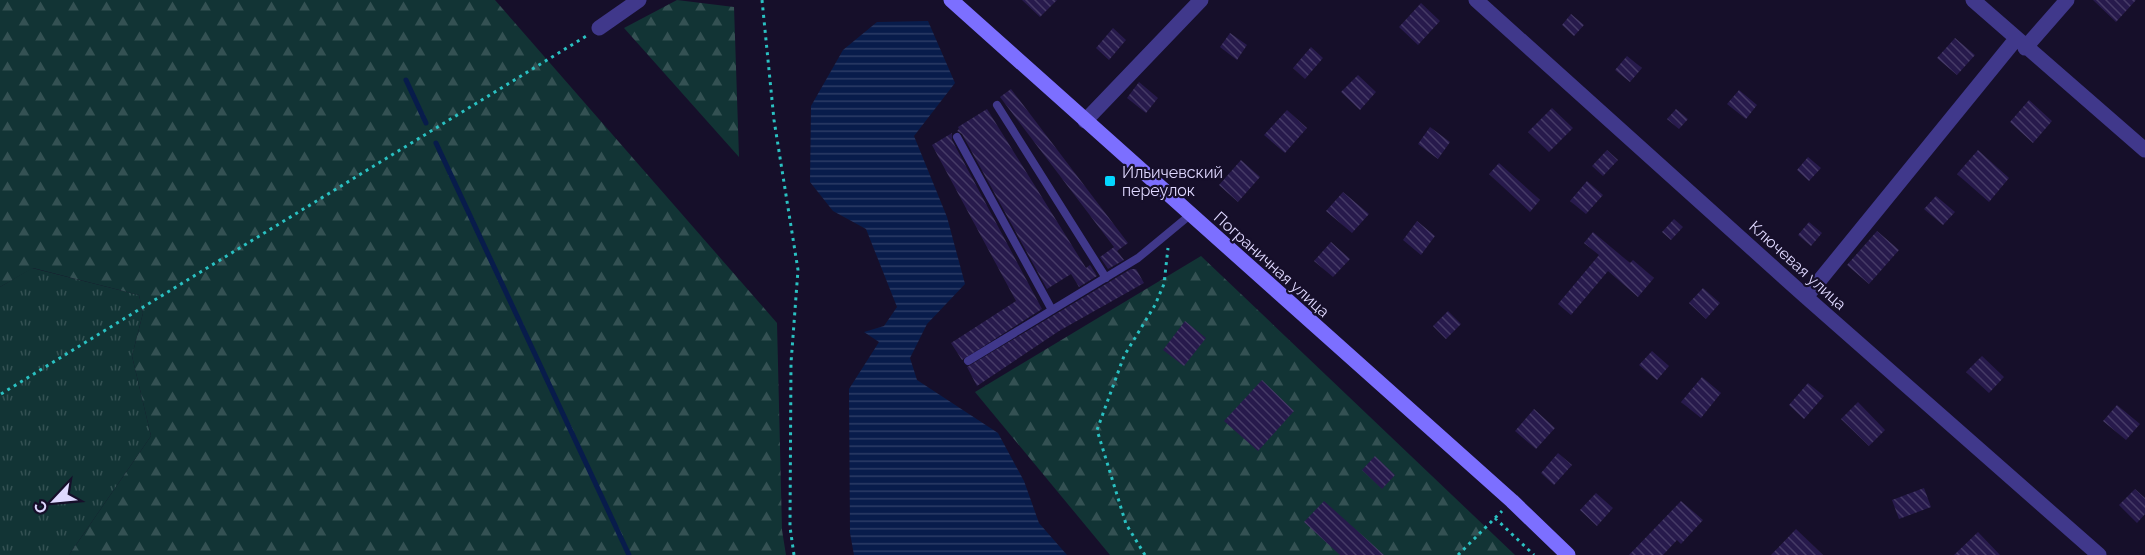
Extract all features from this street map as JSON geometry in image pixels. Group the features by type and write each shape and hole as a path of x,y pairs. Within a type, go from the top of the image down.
{"main road":[{"name":"Пограничная улица","path":"951,0 1512,501 1568,555"}],"street":[{"path":"599,28 639,0"},
{"path":"1085,121 1201,0"},
{"name":"Ключевая улица","path":"1476,0 1806,297 2099,555"},
{"path":"1973,0 2145,150"},
{"path":"1806,297 2021,44 2067,0"}],"lane":[{"path":"997,105 1106,278"},
{"path":"957,137 1052,310"},
{"path":"968,361 1106,278 1169,234 1190,215"}],"path":[{"path":"762,0 774,120 798,270 791,363 790,527 794,555"},
{"path":"1,394 599,28"},
{"path":"1145,555 1126,524 1097,430 1124,356 1155,305 1164,284 1169,234"},
{"path":"1458,555 1512,501"},
{"path":"1495,518 1534,555"}],"green space":[{"path":"0,0 495,0 777,323 782,530 786,555 69,555 151,436 132,356 143,313 139,295 33,268 0,287"},
{"path":"677,0 734,7 739,157 624,28"},
{"path":"1201,256 1515,555 1110,555 975,392"},
{"path":"32,268 139,295 143,313 132,356 151,436 69,555 0,555 0,287"}],"water":[{"path":"928,21 955,83 914,136 947,217 965,284 927,324 910,358 917,380 998,433 1024,481 1039,523 1067,555 854,555 850,533 849,389 879,342 864,332 884,326 897,307 866,229 833,211 810,182 811,106 843,50 877,22"}],"building":[{"path":"1022,0 1057,0 1040,17"},
{"path":"2093,0 2136,0 2116,22"},
{"path":"1421,3 1440,21 1418,45 1399,27"},
{"path":"1571,14 1584,25 1574,36 1562,25"},
{"path":"1113,28 1126,40 1109,60 1096,48"},
{"path":"1230,33 1247,45 1237,60 1220,47"},
{"path":"1955,38 1975,55 1957,75 1937,58"},
{"path":"1311,47 1323,58 1305,79 1293,68"},
{"path":"1627,56 1642,68 1630,82 1615,70"},
{"path":"1358,75 1376,92 1360,110 1341,92"},
{"path":"1139,82 1158,98 1146,113 1127,98"},
{"path":"1011,89 1128,243 1117,251 1000,97"},
{"path":"1739,90 1757,105 1746,119 1727,104"},
{"path":"2029,100 2052,121 2033,143 2010,122"},
{"path":"1552,108 1573,128 1549,152 1528,132"},
{"path":"987,109 1086,268 1090,265 1097,276 1079,287 1071,274 1047,289 962,134 957,131 958,127"},
{"path":"1676,109 1688,119 1679,129 1667,119"},
{"path":"1287,110 1307,128 1285,153 1264,135"},
{"path":"1430,127 1450,142 1438,159 1418,144"},
{"path":"952,133 952,140 1042,309 962,360 951,343 1016,301 932,145"},
{"path":"1607,150 1618,160 1603,176 1592,166"},
{"path":"1978,150 2009,178 1989,202 1957,174"},
{"path":"1808,157 1821,168 1809,181 1797,170"},
{"path":"1241,160 1260,177 1238,202 1219,185"},
{"path":"1499,163 1540,200 1530,212 1489,174"},
{"path":"1587,181 1603,195 1586,214 1570,201"},
{"path":"1343,192 1369,214 1352,233 1326,211"},
{"path":"1936,196 1955,212 1943,225 1924,209"},
{"path":"1674,219 1683,227 1671,240 1662,232"},
{"path":"1417,221 1435,236 1421,255 1403,240"},
{"path":"1809,222 1822,233 1811,246 1798,235"},
{"path":"1877,231 1899,250 1869,284 1847,265"},
{"path":"1593,232 1630,263 1633,260 1654,278 1638,297 1608,271 1571,315 1558,304 1599,255 1584,243"},
{"path":"1331,242 1350,259 1333,277 1314,261"},
{"path":"1114,247 1124,260 1108,269 1100,257"},
{"path":"1131,269 1136,269 1144,283 1059,331 977,386 967,367"},
{"path":"1703,288 1720,303 1706,319 1689,303"},
{"path":"1448,311 1461,324 1446,339 1433,326"},
{"path":"1185,321 1206,338 1184,366 1163,350"},
{"path":"1652,351 1669,366 1657,380 1639,365"},
{"path":"1982,356 2004,377 1989,393 1966,372"},
{"path":"1702,377 1721,393 1701,418 1681,402"},
{"path":"1262,380 1294,411 1258,451 1224,421"},
{"path":"1808,383 1824,396 1804,419 1789,405"},
{"path":"1858,402 1885,430 1869,446 1841,419"},
{"path":"2117,405 2140,424 2126,440 2103,421"},
{"path":"1534,409 1555,428 1536,449 1515,431"},
{"path":"1558,453 1572,465 1554,485 1541,473"},
{"path":"1375,456 1395,475 1382,489 1362,470"},
{"path":"1924,488 1931,507 1899,519 1892,500"},
{"path":"2135,489 2145,498 2145,514 2137,523 2119,505"},
{"path":"1596,493 1613,508 1597,526 1580,510"},
{"path":"1324,501 1384,555 1340,555 1304,522"},
{"path":"1681,501 1703,520 1681,544 1677,540 1663,555 1629,555"},
{"path":"1796,529 1823,555 1771,555"},
{"path":"1978,532 2000,555 1954,555"}],"waterway":[{"path":"406,80 426,123"},
{"path":"436,143 629,555"}],"place":[{"name":"Ильичевский переулок","path":"1110,181"}]}
